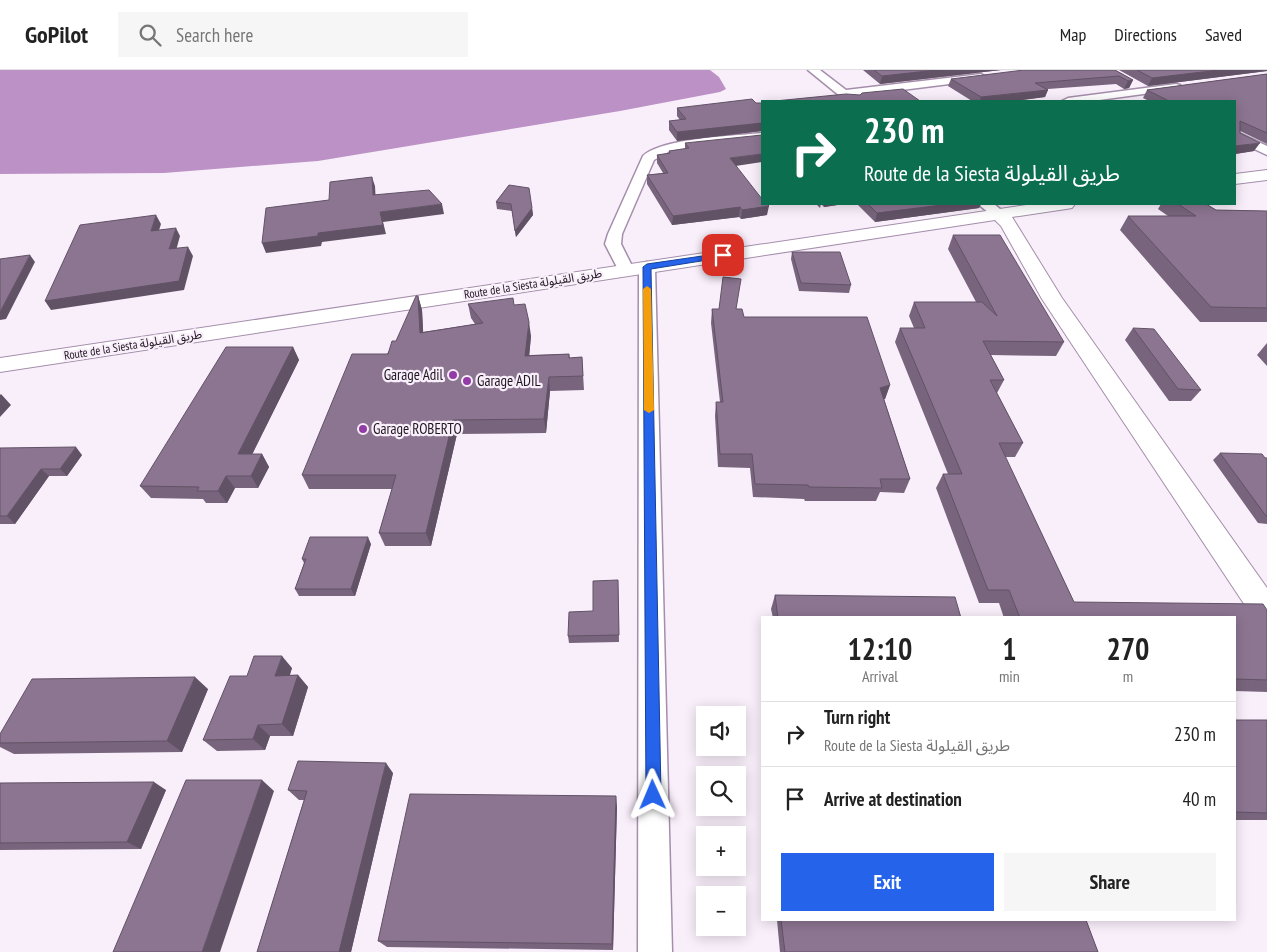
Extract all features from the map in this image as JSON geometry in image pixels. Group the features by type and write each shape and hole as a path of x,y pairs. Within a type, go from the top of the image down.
{"main road":[{"path":"1236,179 1267,175"},
{"name":"Route de la Siesta طريق القيلولة","path":"0,365 636,268 992,209 1051,205"},
{"path":"992,209 1008,223 1052,299 1267,613"}],"street":[{"path":"813,70 852,100"},
{"path":"843,94 996,75"},
{"path":"1130,82 1165,100"},
{"path":"1076,100 1183,86"},
{"path":"655,952 636,268 613,244 615,234 648,159 653,154 676,146 761,136"},
{"path":"1236,136 1267,152"}],"shaded area":[{"path":"0,70 710,70 719,77 726,89 720,92 620,111 318,161 164,173 0,174"}],"building":[{"path":"874,70 937,70 882,76"},
{"path":"1024,70 1115,70 1133,80 1128,81 1119,76 1035,83 1048,90 981,97 951,79"},
{"path":"1137,70 1219,70 1152,78"},
{"path":"1267,74 1267,133 1240,121 1240,133 1260,143 1236,146 1236,100 1167,100 1147,90"},
{"path":"903,89 919,100 785,100 846,94 860,95 862,93"},
{"path":"752,99 756,103 761,103 761,123 677,132 669,121 686,119 677,108"},
{"path":"761,135 761,154 730,158 761,198 761,205 769,206 742,210 740,207 673,216 647,175 668,173 657,155 689,148 685,143"},
{"path":"372,177 373,195 429,190 442,204 380,212 383,225 318,233 318,236 262,243 266,208 329,200 330,182"},
{"path":"509,185 529,188 532,208 515,231 511,204 496,202"},
{"path":"869,205 942,205 877,213"},
{"path":"1180,205 1208,205 1216,210 1267,211 1267,308 1211,307 1128,216 1196,216"},
{"path":"156,215 151,231 176,228 169,249 188,247 179,281 45,301 80,225"},
{"path":"953,235 1000,235 1064,342 983,341 1004,380 990,380 1023,443 999,443 1074,602 1263,604 1267,610 1267,680 1236,679 1236,616 1019,616 1009,590 988,590 943,474 962,474 900,328 925,328 914,302 982,302 997,316"},
{"path":"792,252 840,252 851,285 801,283"},
{"path":"30,255 0,312 0,259"},
{"path":"723,277 741,279 736,309 742,309 744,317 867,317 890,385 880,388 910,479 880,479 882,488 755,484 752,454 720,454 716,402 723,402 712,309 719,309"},
{"path":"416,296 418,296 420,333 483,323 468,304 513,298 514,305 525,304 529,322 525,356 569,354 569,358 582,357 583,376 549,377 544,419 453,420 426,533 379,533 396,475 302,475 352,354 388,354 392,341 396,341"},
{"path":"1133,328 1154,329 1201,390 1178,389"},
{"path":"226,347 293,347 238,454 262,454 251,476 226,476 218,491 197,491 199,487 140,486"},
{"path":"76,447 60,469 41,469 7,516 0,516 0,448"},
{"path":"1220,453 1262,454 1267,458 1267,516 1266,516"},
{"path":"310,537 368,537 351,589 295,589 306,559 302,559"},
{"path":"618,580 619,635 568,636 569,612 593,611 593,581"},
{"path":"775,595 955,597 960,616 778,616"},
{"path":"254,656 282,656 275,676 298,675 282,724 258,725 253,739 203,740 230,676 247,676"},
{"path":"195,677 167,741 0,743 0,734 32,679"},
{"path":"1236,720 1267,720 1267,813 1236,812"},
{"path":"298,761 386,763 339,952 257,952 307,791 288,790"},
{"path":"186,780 262,780 202,952 113,952"},
{"path":"154,782 127,842 0,843 0,783"},
{"path":"410,794 616,796 612,944 378,941"},
{"path":"781,921 1086,921 1098,952 785,952"}],"slow traffic":[{"path":"647,289 649,410"}],"place":[{"name":"Garage Adil","path":"453,375"},
{"name":"Garage ADIL","path":"467,381"},
{"name":"Garage ROBERTO","path":"363,429"}],"route":[{"path":"653,795 647,267 723,255"}]}
